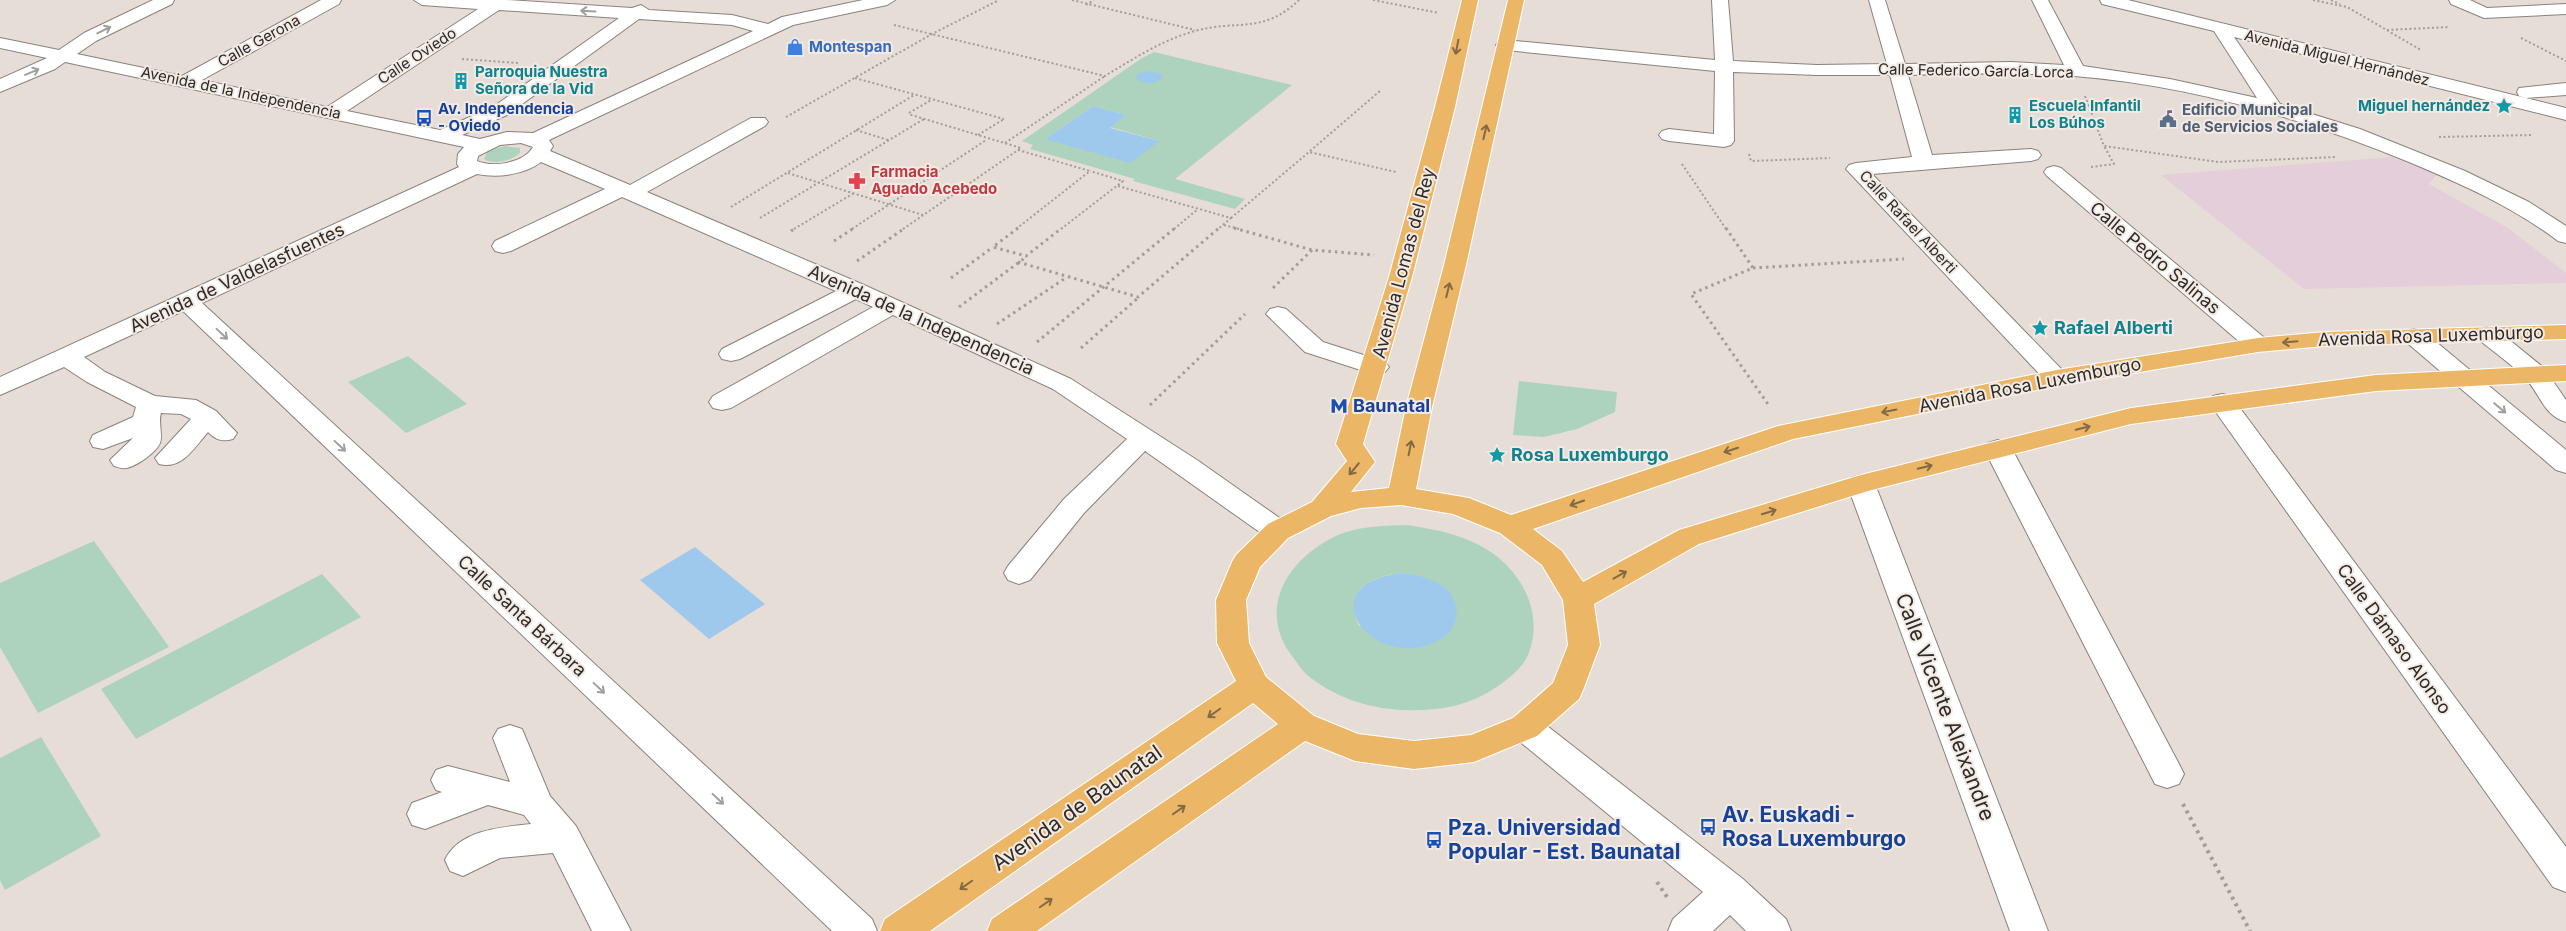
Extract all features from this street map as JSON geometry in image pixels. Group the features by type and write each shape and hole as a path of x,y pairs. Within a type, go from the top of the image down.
{"main road":[{"path":"1402,496 1419,407 1455,264 1516,0"},
{"name":"Avenida Lomas del Rey","path":"1322,509 1361,462 1349,444 1376,367 1446,105 1467,9"},
{"name":"Avenida Rosa Luxemburgo","path":"1510,526 1788,432 2056,378 2258,345 2325,339 2566,332"},
{"path":"1578,599 1689,537 1860,484 2131,416 2376,382 2535,372 2566,373"},
{"path":"1402,496 1458,505 1510,526 1552,558 1578,599 1584,645 1567,690 1525,728 1474,748 1414,755 1355,747 1302,725 1254,685 1233,643 1231,600 1247,562 1278,531 1322,509 1361,499 1402,496"},
{"name":"Avenida de Baunatal","path":"899,931 1254,685"},
{"path":"1006,931 1302,725"}],"street":[{"path":"0,86 49,65 90,37 166,0"},
{"name":"Calle Gerona","path":"185,82 333,0"},
{"path":"422,0 499,3 732,20 767,29"},
{"path":"445,135 500,111 654,0"},
{"path":"537,147 514,137 482,144 466,158 467,164 474,168 489,170 513,167 537,147 767,29 825,5 887,0"},
{"path":"1669,135 1724,141 1724,66 1720,0"},
{"path":"1876,0 1924,162"},
{"path":"2040,0 2076,71"},
{"name":"Avenida Miguel Hernández","path":"2108,0 2220,28 2524,98 2566,102"},
{"name":"Avenida Miguel Hernández","path":"2152,0 2470,78 2566,114"},
{"path":"2457,0 2484,13 2566,9"},
{"name":"Calle Oviedo","path":"332,112 499,3"},
{"path":"2220,28 2272,107"},
{"name":"Avenida de la Independencia","path":"0,43 482,144"},
{"name":"Calle Federico García Lorca","path":"1505,45 1636,60 1724,66 1896,70 1990,68 2076,71 2173,86 2272,107 2393,148 2483,186 2550,224 2566,236"},
{"path":"2524,98 2566,89"},
{"path":"503,246 626,191 758,122"},
{"name":"Avenida de la Independencia","path":"537,147 626,191 729,237 856,290 1062,384 1278,531"},
{"name":"Calle Rafael Alberti","path":"1856,169 1924,162 2031,155"},
{"name":"Avenida de Valdelasfuentes","path":"0,387 474,168"},
{"name":"Calle Rafael Alberti","path":"1856,169 2056,378"},
{"name":"Calle Pedro Salinas","path":"2054,172 2258,345"},
{"path":"731,354 856,290"},
{"name":"Calle Santa Bárbara","path":"186,301 858,931"},
{"path":"722,402 892,306"},
{"path":"1278,314 1314,347 1376,367"},
{"path":"2486,334 2535,372 2558,407 2566,414"},
{"path":"2414,336 2462,377 2560,453"},
{"path":"67,357 148,413"},
{"name":"Calle Dámaso Alonso","path":"2222,402 2566,876"},
{"path":"103,441 148,413 187,406 215,425 169,458"},
{"path":"124,460 147,442 148,413"},
{"path":"1018,573 1074,506 1144,438"},
{"path":"1998,449 2167,774"},
{"name":"Calle Vicente Aleixandre","path":"1860,484 2029,931"},
{"path":"1525,728 1730,890 1772,931"},
{"path":"510,738 536,804 563,836 612,931"},
{"path":"448,780 536,804"},
{"path":"426,814 486,790"},
{"path":"463,860 495,843 563,836"},
{"path":"1687,931 1730,890"}],"path":[{"path":"778,121 932,34 998,0"},
{"path":"1072,0 1085,5 1196,30"},
{"path":"1085,5 1094,0"},
{"path":"1004,143 1105,76 1150,49 1196,30 1265,24 1291,8 1299,0"},
{"path":"1373,0 1467,9"},
{"path":"2313,0 2347,7"},
{"path":"2331,0 2347,7 2470,78"},
{"path":"825,5 932,34 1105,76"},
{"path":"417,56 564,66"},
{"path":"2076,71 2104,146 2114,164"},
{"path":"855,78 1004,119 978,135"},
{"path":"1081,348 1138,297 1380,91"},
{"path":"737,203 914,95"},
{"path":"830,279 1021,148 908,114 932,100"},
{"path":"729,237 924,119"},
{"path":"856,130 888,140"},
{"path":"2393,148 2400,138 2537,134"},
{"path":"834,240 987,139"},
{"path":"1724,141 1725,149 1749,151 1751,161 1830,158 1856,169"},
{"path":"2104,146 2218,162 2336,157"},
{"path":"935,326 1123,181 1018,150"},
{"path":"1309,152 1426,179"},
{"path":"1690,164 1682,164 1752,268"},
{"path":"787,172 923,215"},
{"path":"951,278 1091,172"},
{"path":"1117,186 1232,218"},
{"path":"760,250 854,193"},
{"path":"1014,362 1199,209"},
{"path":"1223,225 1312,250 1405,258"},
{"path":"993,247 1026,256"},
{"path":"1788,432 1691,294 1752,268 1939,257"},
{"path":"1018,262 1138,297"},
{"path":"971,342 1067,276"},
{"path":"1164,392 1213,345"},
{"path":"2167,774 2250,931"}],"shaded area":[{"path":"2393,157 2436,175 2429,184 2508,228 2566,273 2566,283 2304,289 2161,175"}],"green space":[{"path":"1154,52 1292,85 1175,179 1245,199 1235,209 1133,181 1135,179 1030,149 1033,145 1022,141 1142,58","holes":["1093,106 1126,115 1110,127 1160,141 1045,139"]},
{"path":"505,146 520,148 520,153 503,161 493,162 484,159 488,151"},
{"path":"408,356 467,404 406,433 348,382"},
{"path":"1519,381 1617,392 1615,412 1577,429 1544,437 1513,435"},
{"path":"1407,525 1462,537 1493,554 1517,577 1531,607 1534,622 1533,639 1525,661 1510,677 1493,689 1477,698 1447,708 1404,710 1378,707 1352,700 1328,689 1306,674 1292,656 1282,639 1277,622 1277,606 1281,590 1289,575 1300,561 1314,549 1348,531","holes":["1402,573 1420,576 1446,589 1359,626 1354,603 1362,587 1380,577"]},
{"path":"94,541 169,647 38,713 0,647 0,583"},
{"path":"322,574 361,617 136,739 101,689"},
{"path":"41,737 101,836 5,890 0,880 0,758"}],"water":[{"path":"1148,71 1159,73 1163,77 1157,82 1150,83 1136,79 1138,74"},
{"path":"1093,106 1126,115 1110,128 1160,141 1130,163 1045,139"},
{"path":"695,547 765,604 709,639 640,580"},
{"path":"1402,573 1432,580 1441,585 1454,598 1456,607 1455,621 1452,629 1444,637 1419,647 1395,647 1375,639 1360,626 1354,610 1357,594 1372,581"}],"place":[{"name":"Montespan","path":"795,47"},
{"name":"Parroquia Nuestra Señora de la Vid","path":"461,81"},
{"name":"Miguel hernández","path":"2504,106"},
{"name":"Escuela Infantil Los Búhos","path":"2015,115"},
{"name":"Av. Independencia - Oviedo","path":"424,118"},
{"name":"Edificio Municipal de Servicios Sociales","path":"2168,119"},
{"name":"Farmacia Aguado Acebedo","path":"857,181"},
{"name":"Rafael Alberti","path":"2040,328"},
{"name":"Baunatal","path":"1339,406"},
{"name":"Rosa Luxemburgo","path":"1497,455"},
{"name":"Av. Euskadi - Rosa Luxemburgo","path":"1708,827"},
{"name":"Pza. Universidad Popular - Est. Baunatal","path":"1434,840"}]}
